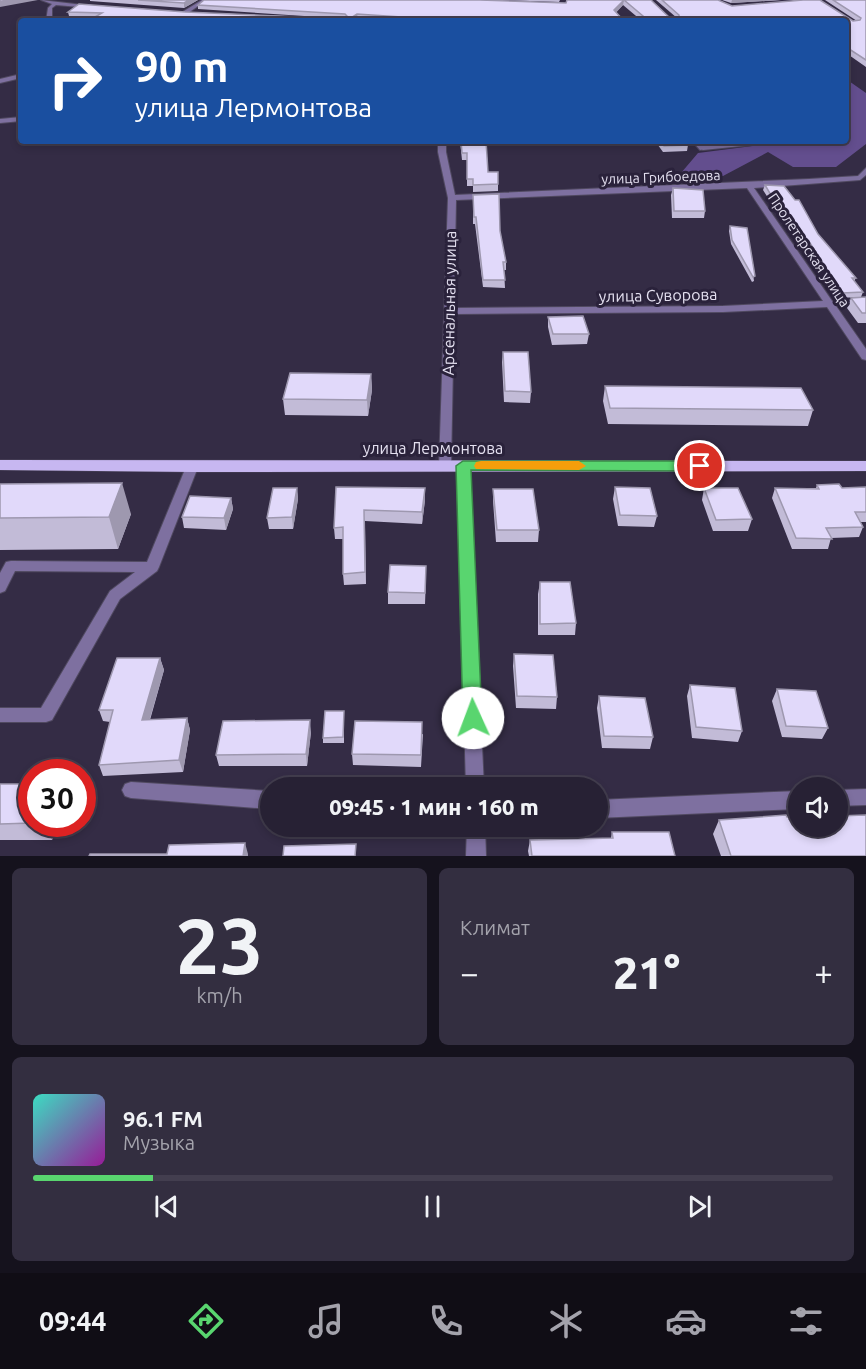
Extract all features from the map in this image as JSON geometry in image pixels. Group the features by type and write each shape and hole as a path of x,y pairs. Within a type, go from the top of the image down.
{"main road":[{"name":"улица Лермонтова","path":"0,465 866,466"}],"street":[{"path":"43,0 55,4 94,7"},
{"path":"186,12 205,0"},
{"path":"49,18 50,8 55,4"},
{"path":"174,11 197,13"},
{"path":"0,81 18,77"},
{"path":"0,121 18,119"},
{"name":"Арсенальная улица","path":"442,144 452,198 445,466"},
{"path":"699,144 703,148 742,144"},
{"path":"866,170 860,178 866,189"},
{"name":"улица Грибоедова","path":"452,198 750,187 860,178"},
{"name":"Пролетарская улица","path":"750,187 866,357"},
{"name":"улица Суворова","path":"449,311 723,309 866,302"},
{"path":"463,466 475,777"},
{"path":"0,715 46,715 115,595 152,567 192,467"},
{"path":"0,587 11,566 152,567"},
{"path":"130,790 260,799"},
{"path":"848,798 866,797"},
{"path":"608,809 788,800"},
{"path":"476,837 476,856"}],"shaded area":[{"path":"849,81 866,93 866,144 836,167 793,167 768,152 723,176 681,173 698,153 768,144 849,144"}],"building":[{"path":"138,0 189,0 184,3"},
{"path":"204,0 480,0 566,3 567,0 624,0 614,10 621,18 416,18 357,14 346,18 345,14 198,5"},
{"path":"624,0 651,0 670,18 645,18"},
{"path":"662,0 718,0 732,6 820,0 848,18 679,18 679,15"},
{"path":"833,0 866,0 866,60 849,49 849,18 853,21 861,18"},
{"path":"79,4 185,12 322,18 93,18 102,13 68,12"},
{"path":"461,144 486,144 488,172 498,172 498,184 473,185 473,179 467,179 467,153 462,153"},
{"path":"662,144 688,145 664,146"},
{"path":"765,185 784,186 795,200 799,200 818,234 856,278 852,278 863,292 842,293 810,243 778,207"},
{"path":"673,188 703,190 705,211 674,211"},
{"path":"499,194 500,231 506,262 503,262 505,280 483,280 473,195"},
{"path":"730,226 747,228 755,276 753,277 732,240"},
{"path":"866,297 866,313 862,313 851,298"},
{"path":"583,316 589,334 553,334 548,317"},
{"path":"503,352 528,352 531,392 505,391"},
{"path":"290,373 371,374 367,400 283,399"},
{"path":"605,386 801,388 813,410 610,408"},
{"path":"122,483 109,517 0,518 0,484"},
{"path":"839,484 842,488 866,487 866,512 855,512 863,527 826,528 832,539 796,538 775,488 819,489 817,485"},
{"path":"336,487 425,488 422,512 364,510 365,572 343,574 343,527 334,528"},
{"path":"615,487 650,488 657,516 620,515"},
{"path":"273,488 297,488 292,517 267,518"},
{"path":"704,488 738,488 752,519 716,520"},
{"path":"493,489 533,489 539,530 497,530"},
{"path":"190,496 231,498 224,518 182,517"},
{"path":"390,565 426,566 425,593 388,592"},
{"path":"540,582 570,582 576,623 540,624"},
{"path":"514,654 553,655 557,697 517,696"},
{"path":"117,658 160,658 142,720 187,718 179,760 99,765 113,710 99,710"},
{"path":"690,685 735,688 742,731 696,727"},
{"path":"777,689 816,691 828,728 786,726"},
{"path":"599,696 645,698 653,737 604,736"},
{"path":"325,711 344,711 343,737 323,738"},
{"path":"310,720 306,754 216,755 223,721"},
{"path":"355,721 422,722 421,755 352,754"},
{"path":"0,784 18,784 18,823 0,824"},
{"path":"786,815 788,817 788,837 848,837 848,816 866,815 866,856 731,856 719,820"},
{"path":"612,832 669,832 675,856 532,856 530,840 613,838"},
{"path":"245,843 243,856 89,856 90,854 167,854 169,845"},
{"path":"356,844 355,856 283,856 284,846"}],"slow traffic":[{"path":"481,466 579,466"}],"route":[{"path":"473,718 463,466 700,466"}]}
